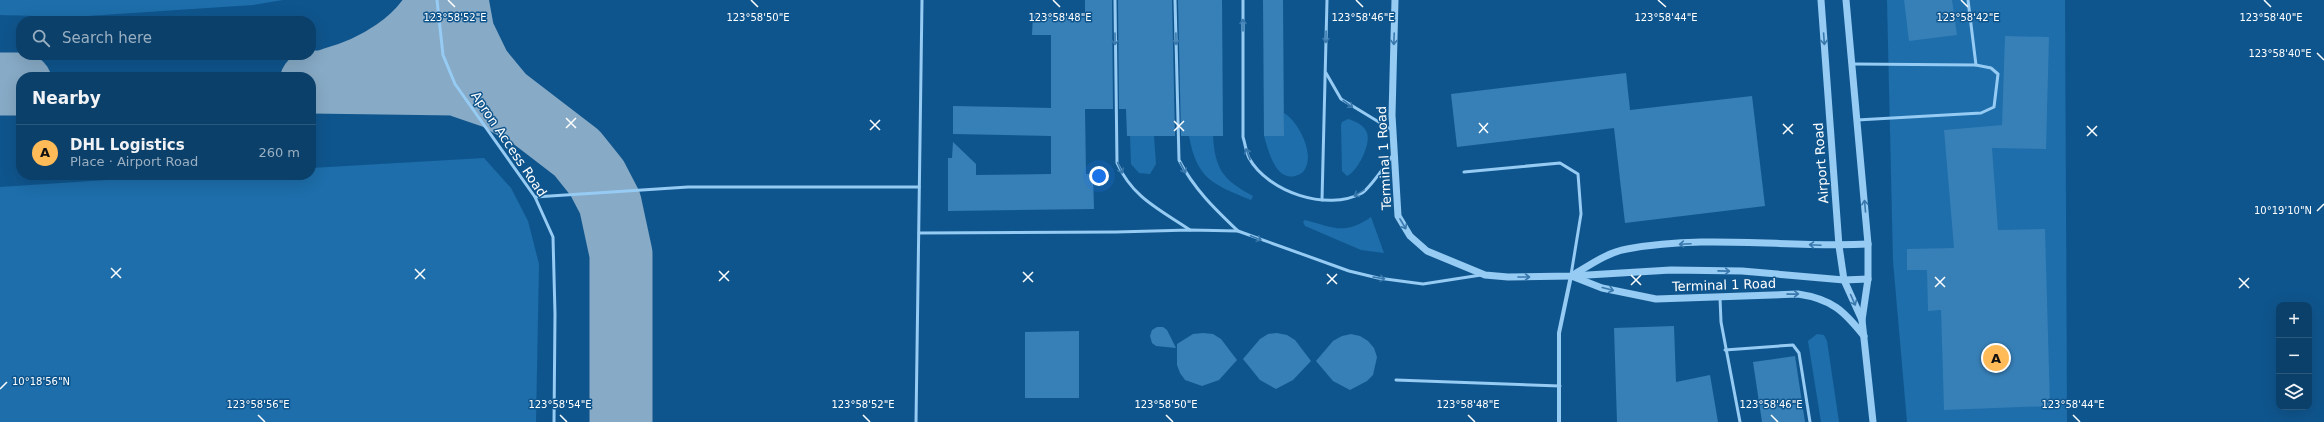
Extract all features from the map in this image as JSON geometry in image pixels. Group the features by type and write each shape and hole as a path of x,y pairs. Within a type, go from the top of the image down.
{"street":[{"name":"Terminal 1 Road","path":"1395,0 1393,131 1398,216 1410,236 1427,251 1485,275 1571,276 1671,270 1742,271 1844,280 1868,279"},
{"name":"Airport Road","path":"1821,0 1839,246 1844,280 1862,320"},
{"name":"Airport Road","path":"1846,0 1853,64 1868,244 1868,279 1862,320 1873,422"},
{"path":"1559,422 1559,333 1571,276 1603,257 1627,249 1735,241 1839,246 1868,244"},
{"name":"Terminal 1 Road","path":"1571,276 1602,288 1656,299 1798,294 1818,297 1846,314 1864,336"}],"lane":[{"name":"Apron Access Road","path":"437,0 443,55 455,84 535,197 553,237 555,314 554,422"},
{"path":"916,422 919,233 918,187 922,0"},
{"path":"1115,0 1117,163 1125,180 1144,200 1190,230"},
{"path":"1175,0 1179,160 1189,178 1206,201 1238,231"},
{"path":"1243,0 1243,137 1249,157 1264,176 1290,192 1322,200 1348,199 1364,192 1394,154"},
{"path":"1322,200 1327,0"},
{"path":"1968,0 1976,64"},
{"path":"1853,64 1976,64 1991,68 1998,74 1994,106 1981,113 1858,120"},
{"path":"1326,73 1342,99 1393,131"},
{"path":"1464,172 1560,164 1578,174 1581,214 1571,276"},
{"path":"535,197 688,187 918,187"},
{"path":"919,233 1190,230 1238,231 1349,271 1378,278 1423,284 1485,275"},
{"path":"1720,296 1720,322 1740,422"},
{"path":"1725,350 1793,345 1800,354 1810,422"},
{"path":"1396,380 1560,386"}],"shaded area":[{"path":"0,0 283,0 253,5 87,16 0,15"},
{"path":"1887,0 2065,0 2067,422 1907,422 1893,261"},
{"path":"1284,113 1295,123 1307,148 1307,165 1303,172 1295,176 1282,174 1277,169 1270,156 1264,136 1284,136"},
{"path":"1348,119 1362,126 1366,130 1368,138 1363,157 1355,169 1347,176 1342,171 1341,125 1342,122"},
{"path":"1130,136 1154,136 1156,164 1150,174 1139,173 1131,164"},
{"path":"1189,136 1213,136 1216,157 1222,172 1234,185 1253,196 1251,200 1217,184 1202,171 1192,151"},
{"path":"484,158 511,188 528,221 539,264 536,422 0,422 0,187 107,180 316,180 316,168"},
{"path":"1371,217 1384,253 1361,250 1305,226 1303,222 1305,220 1331,227 1346,228 1362,223"},
{"path":"1817,334 1824,335 1827,341 1839,422 1821,422 1808,341"}],"building":[{"path":"1085,0 1112,0 1113,109 1085,109 1086,174 1093,174 1094,209 948,211 948,158 952,158 953,142 976,164 976,175 1051,174 1051,136 953,134 953,106 1051,108 1051,35 1032,35 1033,14 1085,13"},
{"path":"1118,0 1172,0 1175,136 1127,136 1126,109 1119,109"},
{"path":"1178,0 1222,0 1223,136 1181,136"},
{"path":"1263,0 1283,0 1284,136 1264,136"},
{"path":"1904,0 1952,0 1957,35 1909,41"},
{"path":"2005,36 2049,37 2046,149 1992,148 1998,230 2045,229 2050,406 1944,410 1941,310 1928,311 1927,270 1907,270 1907,249 1954,248 1944,130 2002,125"},
{"path":"1626,73 1630,110 1752,96 1765,206 1625,223 1614,128 1457,147 1451,94"},
{"path":"1674,326 1676,382 1710,375 1718,422 1617,422 1614,328"},
{"path":"1157,327 1163,327 1167,330 1176,348 1156,346 1152,343 1150,336 1152,330"},
{"path":"1079,331 1079,398 1025,398 1025,332"},
{"path":"1277,333 1287,335 1295,340 1311,361 1293,380 1276,389 1260,380 1243,359 1260,339 1268,334"},
{"path":"1193,334 1213,334 1221,339 1237,360 1219,380 1202,386 1185,380 1180,373 1177,365 1177,344"},
{"path":"1351,334 1360,336 1368,341 1374,348 1377,357 1373,375 1367,381 1350,390 1333,381 1316,361 1333,341 1342,336"},
{"path":"1795,356 1805,422 1762,422 1753,362"}],"taxiway":[{"path":"332,79 364,68 394,51 420,28 431,15 439,0"},
{"path":"457,0 463,33 480,68 504,97 577,153 597,178 610,203 621,254 621,422"},
{"path":"316,82 455,84 496,98 519,111"},
{"path":"0,84 16,84"}],"place":[{"name":"DHL Logistics","path":"1996,358"}]}
